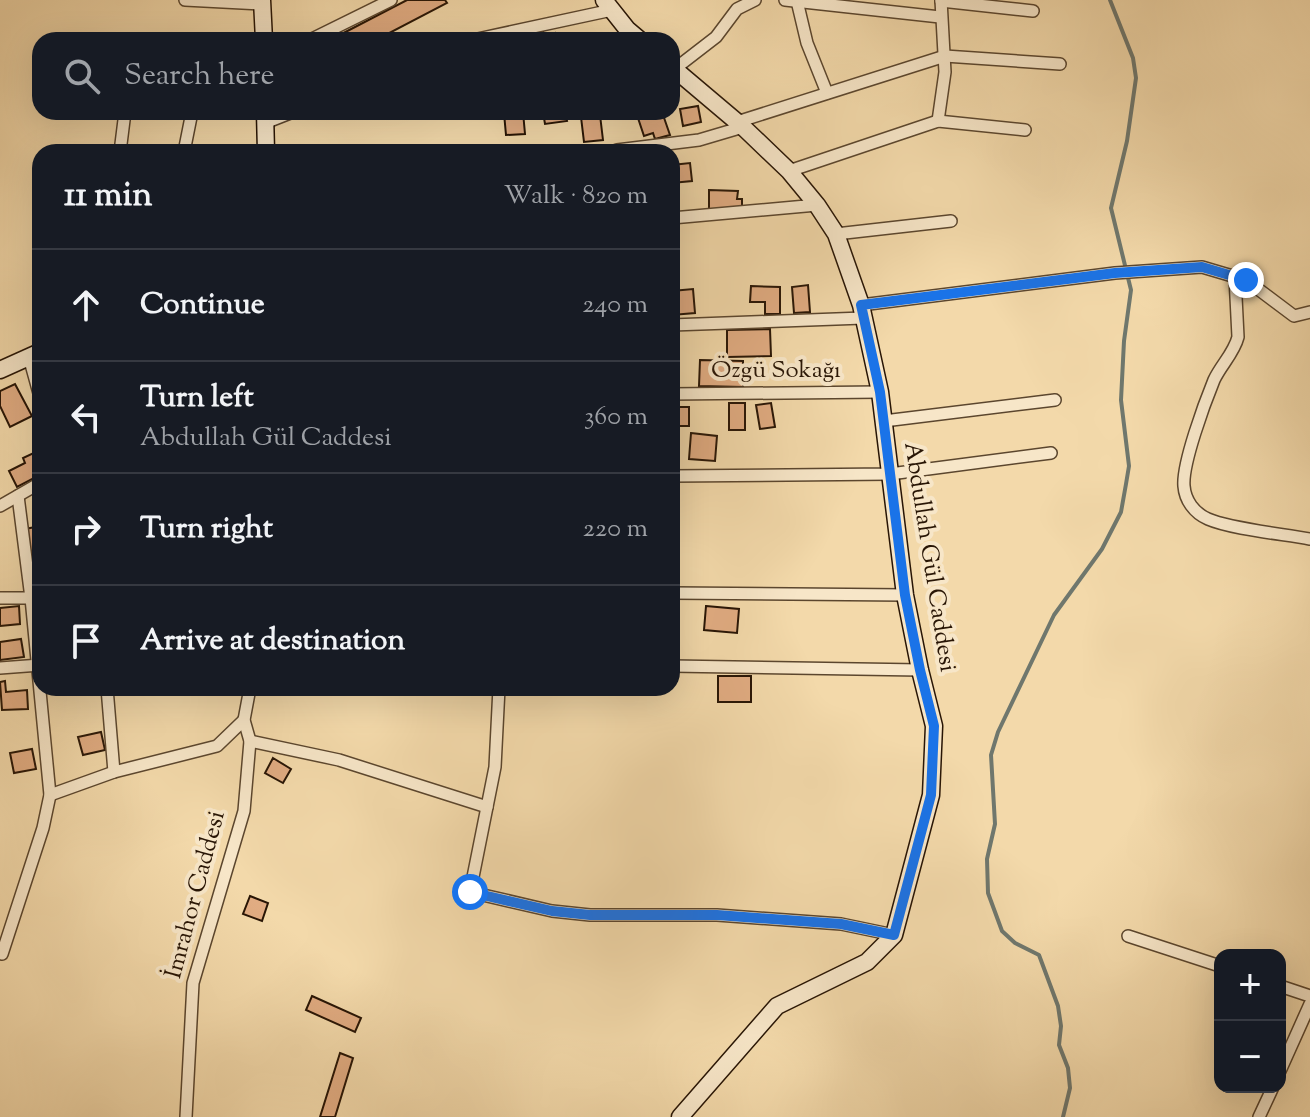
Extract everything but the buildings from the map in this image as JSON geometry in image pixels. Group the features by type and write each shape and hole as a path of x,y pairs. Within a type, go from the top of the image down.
{"street":[{"path":"185,0 262,2 264,32"},
{"path":"326,32 391,0"},
{"path":"680,64 716,37 737,9 755,0"},
{"path":"938,121 944,88 945,56 941,0 1033,11"},
{"path":"827,93 791,1 940,17"},
{"path":"504,32 608,5 631,32"},
{"path":"666,144 699,140 827,93 945,56 1060,64"},
{"name":"Abdullah Gül Caddesi","path":"680,75 740,124 789,171 817,205 836,234 862,311 880,392 905,595 934,726 931,795 894,935"},
{"path":"121,144 124,120"},
{"path":"186,144 190,120"},
{"path":"265,120 266,144"},
{"path":"789,171 938,121 1025,130"},
{"path":"680,217 817,205"},
{"path":"836,234 951,221"},
{"path":"680,324 862,311 1115,273 1202,267 1246,280 1294,316 1310,312"},
{"path":"1235,277 1236,346 1221,365 1206,400 1183,481 1186,497 1194,509 1212,520 1310,539"},
{"path":"0,370 32,355"},
{"name":"Özgü Sokağı","path":"680,394 880,392"},
{"path":"884,421 1055,400"},
{"path":"680,476 890,474 1051,453"},
{"path":"0,506 32,488"},
{"path":"18,496 32,608"},
{"path":"680,593 905,595"},
{"path":"0,598 31,598"},
{"path":"0,668 32,665"},
{"path":"680,666 920,670"},
{"path":"2,954 43,828 50,795 41,696"},
{"path":"108,696 114,772"},
{"name":"İmrahor Caddesi","path":"186,1117 193,983 244,811 250,741 244,720 248,696"},
{"path":"499,696 495,767 470,892 552,911 590,915 748,917 841,924 894,935"},
{"path":"50,795 114,772 217,746 244,720"},
{"path":"250,741 339,760 487,807"},
{"path":"680,1117 777,1006 867,962 894,935"},
{"path":"1128,936 1214,964"},
{"path":"1286,988 1310,996"},
{"path":"1286,1058 1310,1004"},
{"path":"1259,1117 1270,1093"}],"waterway":[{"path":"1063,1117 1070,1088 1068,1068 1059,1045 1061,1026 1058,1006 1039,955 1015,943 1002,931 988,893 987,859 995,824 991,755 998,732 1054,615 1102,549 1121,512 1129,466 1121,400 1131,290 1111,208 1127,141 1136,78 1133,58 1110,0"}],"route":[{"path":"470,892 552,911 590,915 717,915 841,924 894,935 931,795 934,726 905,595 880,392 861,305 1115,273 1202,267 1246,280"}]}
